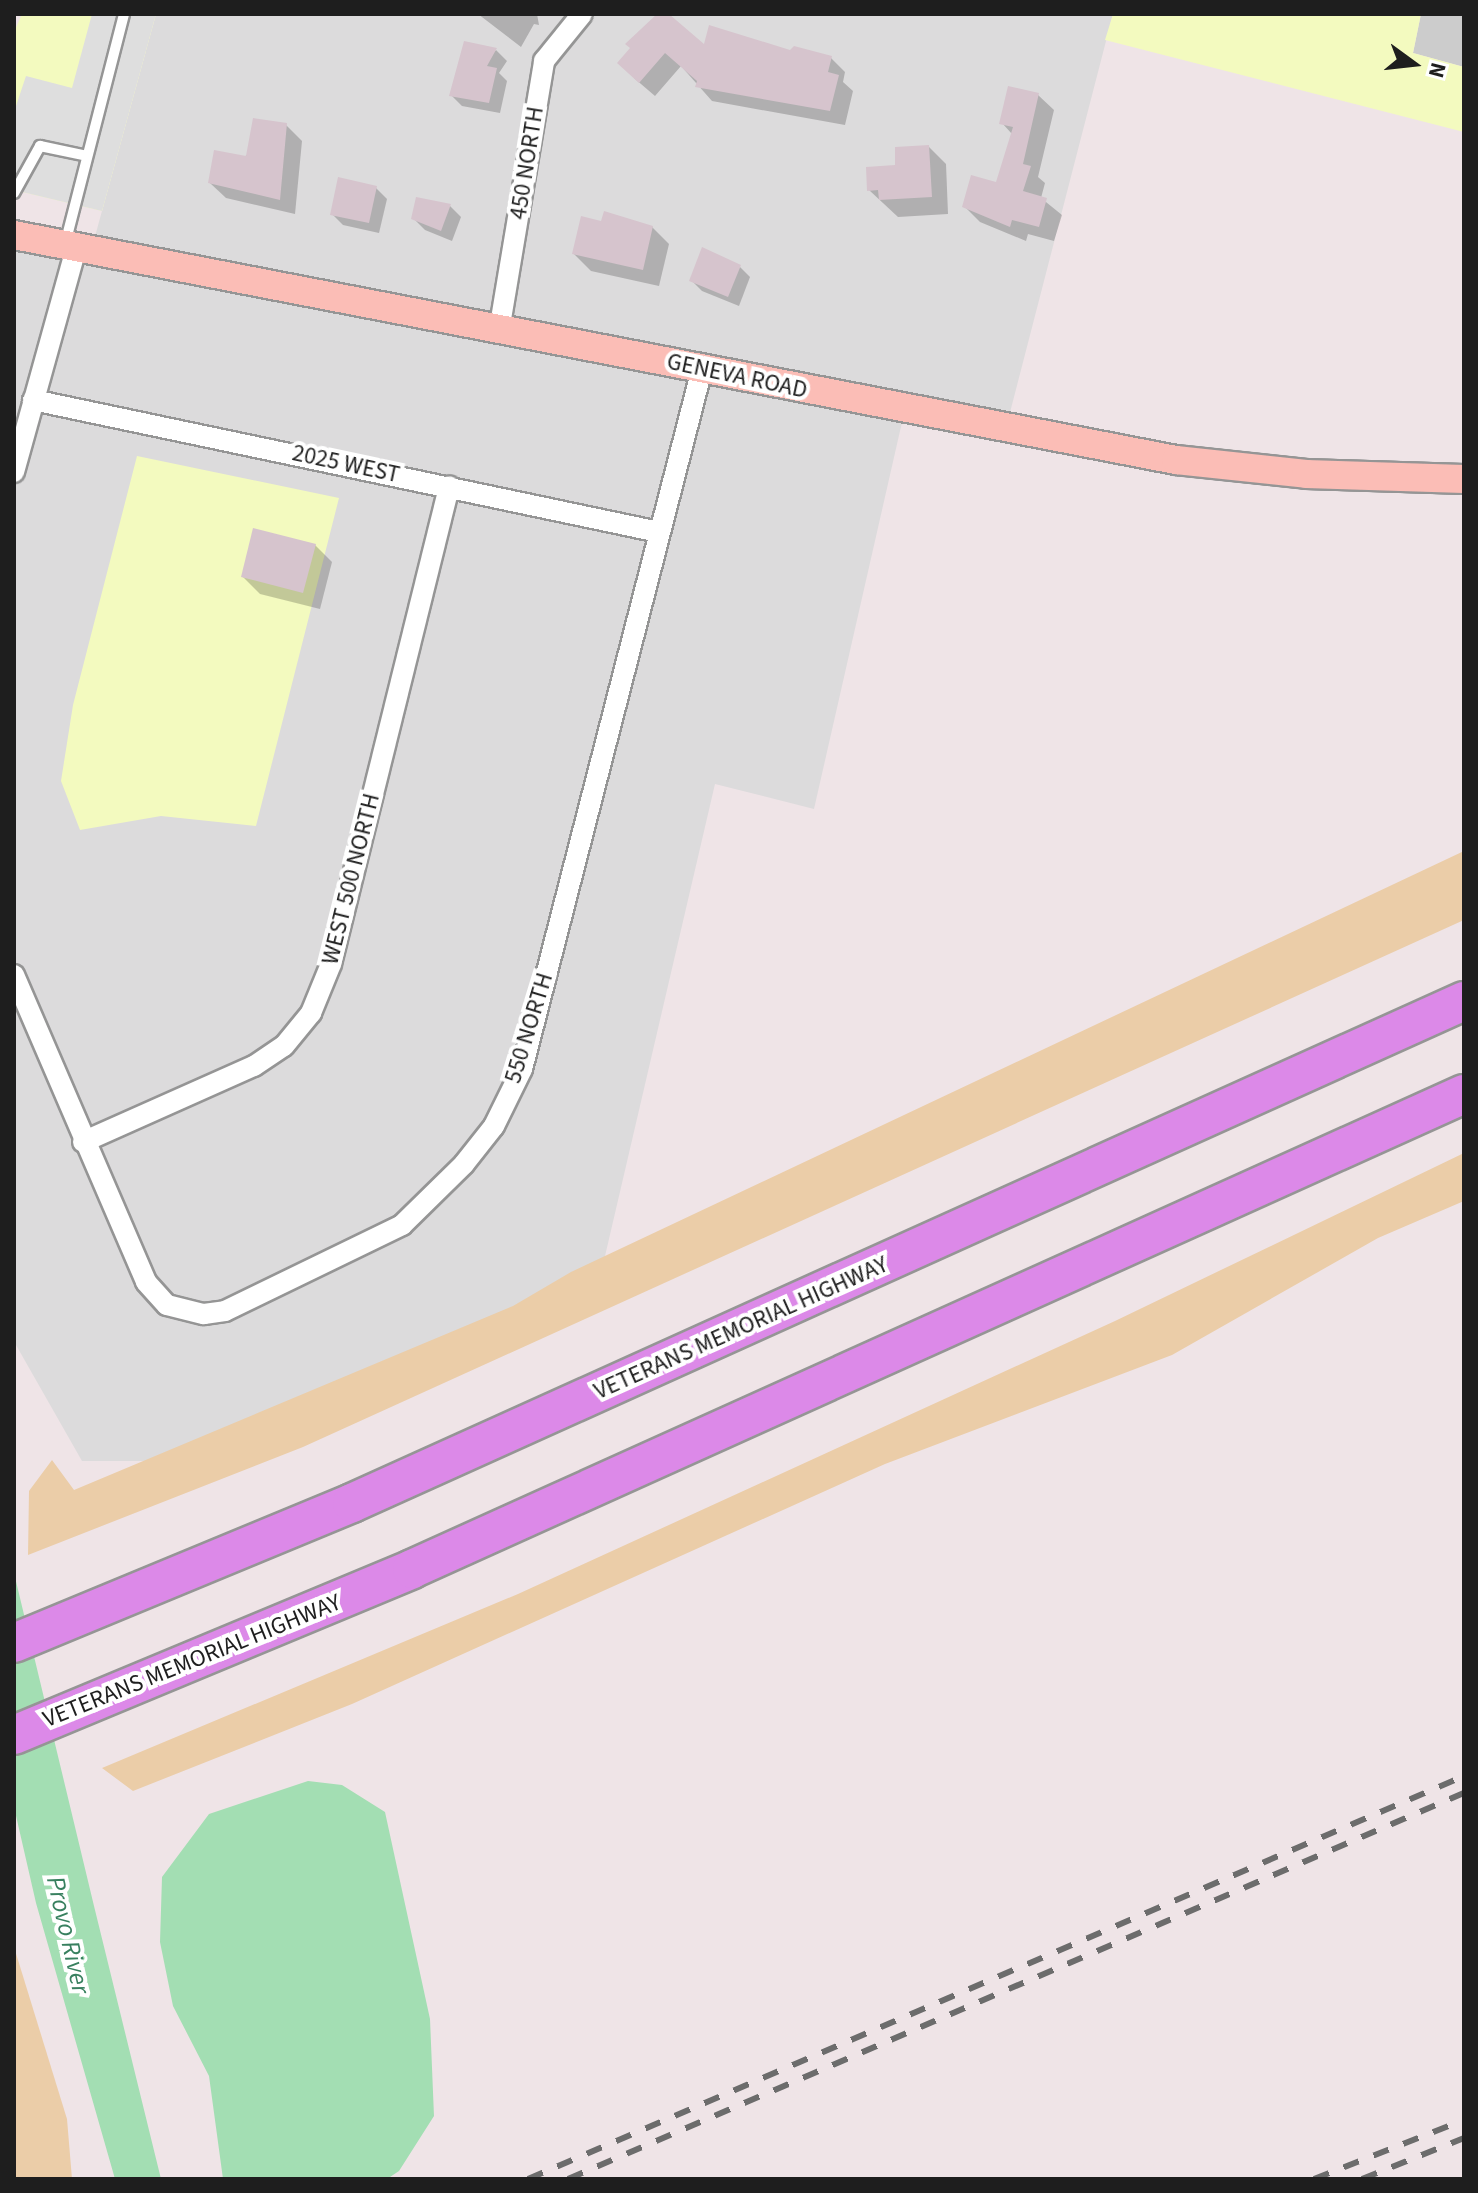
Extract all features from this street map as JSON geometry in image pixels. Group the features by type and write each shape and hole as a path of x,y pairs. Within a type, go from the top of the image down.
{"highway":[{"name":"VETERANS MEMORIAL HIGHWAY","path":"14,1643 352,1503 1464,1001"},
{"name":"VETERANS MEMORIAL HIGHWAY","path":"14,1735 412,1569 1464,1094"}],"main road":[{"name":"GENEVA ROAD","path":"14,235 500,325 702,369 1176,460 1306,474 1464,479"}],"street":[{"name":"450 NORTH","path":"500,325 544,61 582,14"},
{"path":"14,472 70,247"},
{"name":"550 NORTH","path":"14,975 83,1142 146,1282 167,1305 204,1314 225,1311 364,1248 402,1225 464,1164 494,1126 522,1069 702,369"},
{"name":"2025 WEST","path":"33,400 659,532"},
{"name":"WEST 500 NORTH","path":"83,1142 254,1066 284,1046 311,1013 331,964 449,486"}],"lane":[{"path":"70,247 87,156 124,14"},
{"path":"14,193 40,146 87,156"}],"shaded area":[{"path":"22,14 156,14 102,211 14,190 14,32"},
{"path":"92,14 156,14 102,211 14,190 14,112 26,76 72,88"},
{"path":"156,14 1113,14 1006,428 905,409 814,809 715,784 602,1269 157,1461 82,1461 16,1345 14,1326 14,235 91,251"},
{"path":"1113,14 1421,14 1413,53 1464,67 1464,132 1105,40"},
{"path":"1421,14 1464,14 1464,67 1413,53"},
{"path":"137,456 339,498 256,826 161,816 80,830 61,781 73,705"},
{"path":"1464,851 1464,920 303,1447 28,1555 29,1491 52,1460 74,1490 513,1306 571,1272"},
{"path":"1464,1153 1464,1201 1378,1238 1172,1355 885,1464 352,1704 133,1791 102,1768 518,1594 1115,1321"},
{"path":"14,1947 67,2119 72,2179 14,2179"}],"water":[{"name":"Provo River","path":"14,1573 161,2179 115,2179 36,1903 14,1807"},
{"path":"308,1781 342,1785 385,1812 430,2019 434,2116 399,2171 387,2179 223,2179 209,2076 173,2006 160,1942 162,1877 209,1814"}],"building":[{"path":"657,14 669,14 704,44 709,25 790,50 794,46 832,56 828,72 839,75 830,111 695,87 697,81 665,53 639,83 617,63 630,48 625,44"},
{"path":"464,41 497,48 487,66 497,68 489,103 449,96"},
{"path":"1008,86 1039,93 1023,164 1031,166 1023,191 1047,198 1039,227 1012,220 1010,227 962,207 971,175 996,182 1013,127 999,124"},
{"path":"253,118 287,123 280,200 208,183 214,150 246,156"},
{"path":"929,145 932,197 879,200 878,190 867,191 866,167 895,165 895,147"},
{"path":"338,177 377,186 369,223 330,215"},
{"path":"416,197 451,204 441,231 411,219"},
{"path":"604,211 653,226 643,270 572,254 581,216 601,221"},
{"path":"702,247 741,265 728,297 689,281"},
{"path":"253,528 316,544 303,593 241,577"}],"railway":[{"path":"528,2179 1464,1776"},
{"path":"568,2179 1464,1793"},
{"path":"1314,2179 1464,2120"},
{"path":"1362,2179 1464,2138"}]}
